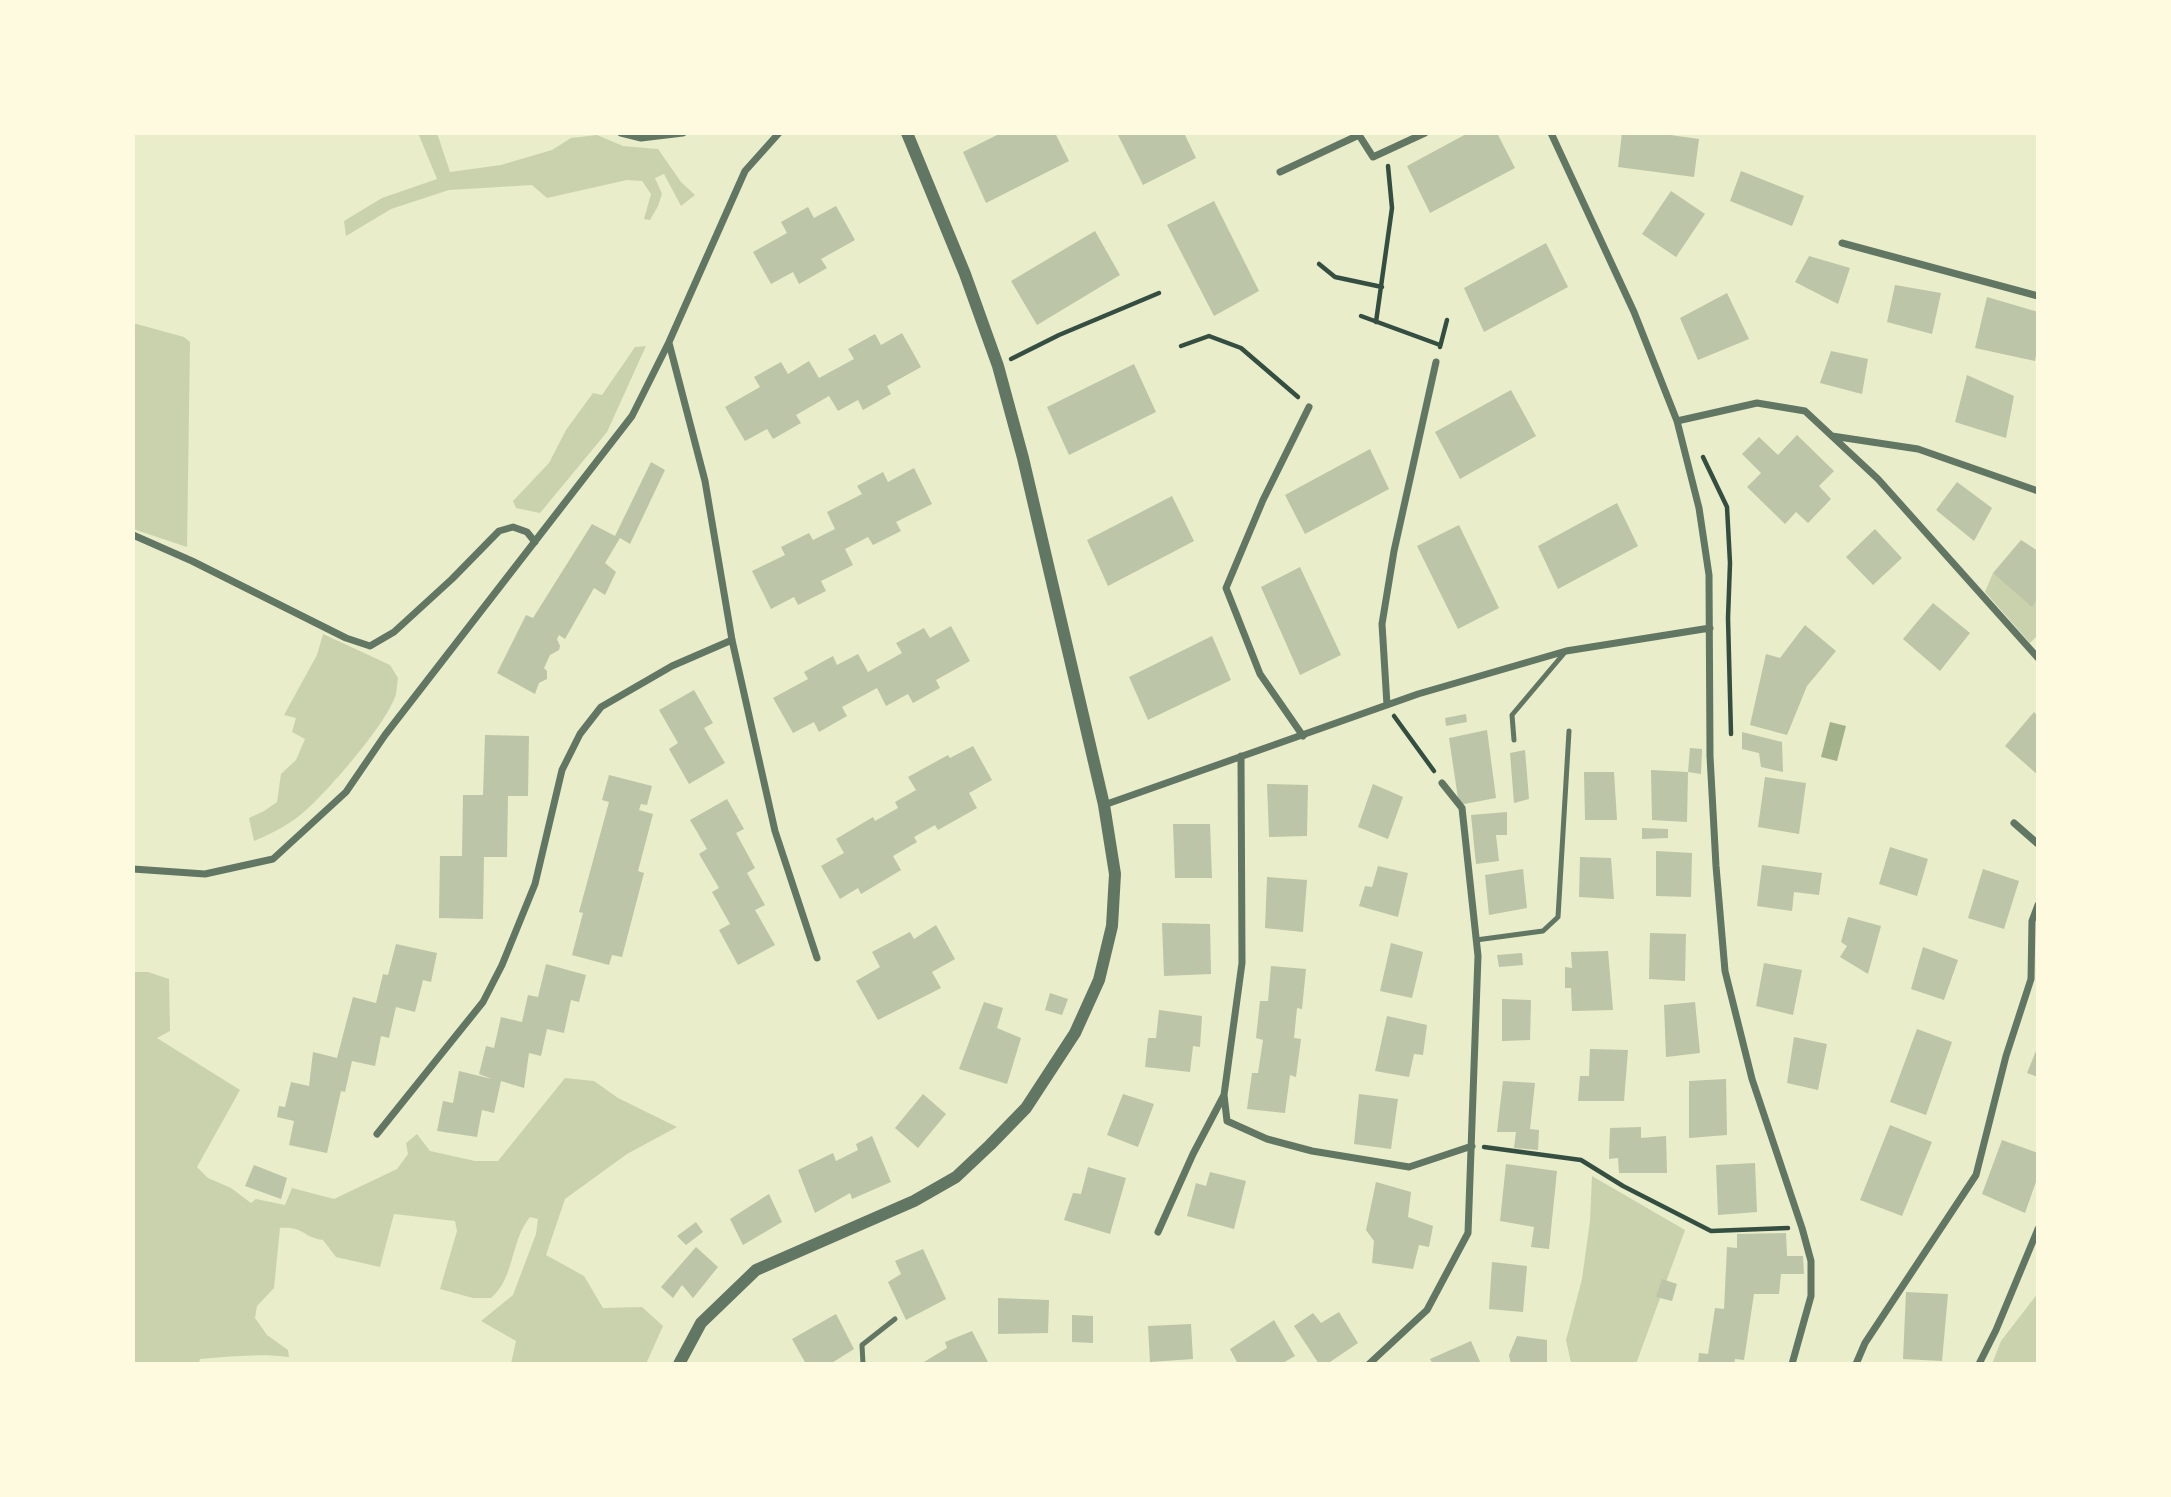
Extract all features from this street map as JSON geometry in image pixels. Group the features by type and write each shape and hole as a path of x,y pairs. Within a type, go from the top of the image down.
{"street":[{"path":"621,133 641,138 683,133"},
{"path":"133,869 205,874 273,859 346,792 385,735 632,416 669,342 745,171 779,133"},
{"path":"679,1364 701,1323 756,1270 914,1201 956,1177 1026,1108 1075,1032 1099,980 1112,926 1115,874 1104,805 1023,458 998,366 956,249 907,133"},
{"path":"1280,172 1359,135 1373,156 1425,133"},
{"path":"1551,133 1634,312 1677,421 1699,508 1709,575 1710,756 1725,971 1752,1079 1811,1261 1811,1296 1792,1364"},
{"path":"1843,243 2038,296"},
{"path":"669,342 705,481 732,640 775,831 817,958"},
{"path":"1387,705 1382,624 1394,551 1436,362"},
{"path":"1677,421 1757,403 1805,411 1878,479 2038,658"},
{"path":"1303,736 1259,674 1226,588 1264,500 1309,407"},
{"path":"1831,436 1918,450 2038,491"},
{"path":"133,535 192,561 346,638 370,646 394,632 499,531 513,527 527,532 535,542"},
{"path":"1104,805 1418,694 1566,651 1710,628"},
{"path":"377,1134 483,1002 496,977 535,884 562,770 580,734 601,707 672,666 732,640"},
{"path":"1241,756 1242,963 1224,1095 1227,1121 1267,1139 1312,1151 1409,1167 1472,1146"},
{"path":"1369,1364 1427,1310 1468,1233 1478,956 1462,808 1443,783"},
{"path":"2014,823 2038,844"},
{"path":"1856,1364 1865,1343 1976,1175 2006,1056 2031,979 2032,921 2038,905"},
{"path":"1158,1232 1193,1154 1224,1095"},
{"path":"1979,1364 2038,1229"}],"lane":[{"path":"1514,740 1512,715 1566,651"},
{"path":"1476,940 1544,931 1558,917 1569,731"},
{"path":"863,1364 862,1345 895,1319"}],"path":[{"path":"1377,322 1392,208 1389,171 1384,151"},
{"path":"1319,264 1335,277 1382,287"},
{"path":"998,366 1059,335 1159,293"},
{"path":"1362,316 1440,345 1447,320"},
{"path":"1181,346 1209,336 1241,348 1309,407"},
{"path":"1387,705 1443,783"},
{"path":"1472,1146 1581,1160 1623,1186 1712,1231 1802,1228"}],"shaded area":[{"path":"418,133 437,133 450,172 501,165 552,150 571,138 597,135 623,146 658,149 681,182 695,195 681,206 664,174 655,178 662,194 650,220 644,219 651,194 642,181 627,180 547,198 532,185 449,190 391,209 346,236 344,221 382,198 437,179"},
{"path":"133,323 184,337 190,342 187,547 133,529"},
{"path":"646,346 607,432 540,513 516,508 513,501 549,463 566,430 593,393 602,395 635,347"},
{"path":"1993,573 2038,598 2038,635 2030,643 1985,592"},
{"path":"323,634 390,665 398,678 396,694 370,738 316,800 288,824 254,841 249,818 277,802 281,774 296,760 305,739 292,732 296,718 284,715 317,655"},
{"path":"1830,722 1846,726 1837,761 1821,757"},
{"path":"133,972 148,972 169,979 170,1031 157,1038 240,1090 197,1167 208,1178 231,1188 251,1203 256,1199 285,1205 292,1188 334,1199 397,1169 408,1154 406,1143 417,1134 430,1151 475,1161 498,1161 565,1078 594,1081 618,1098 677,1127 627,1154 565,1199 546,1255 584,1276 603,1308 642,1307 663,1326 646,1364 511,1364 516,1341 481,1321 513,1295 536,1234 538,1219 530,1217 524,1227 499,1290 491,1298 473,1298 440,1289 457,1231 455,1221 394,1214 380,1267 336,1257 323,1240 299,1230 280,1228 274,1288 257,1306 255,1318 267,1335 288,1350 289,1357 222,1357 200,1359 199,1364 133,1362"},
{"path":"1592,1176 1685,1230 1636,1364 1571,1363 1566,1340 1582,1279 1590,1221"},
{"path":"2038,1293 2038,1364 1992,1364 2001,1341"}],"building":[{"path":"1001,133 1055,133 1069,161 986,203 963,152"},
{"path":"1117,133 1184,133 1196,158 1143,185"},
{"path":"1468,133 1497,133 1515,168 1430,213 1407,166"},
{"path":"1622,133 1656,133 1699,139 1694,177 1618,167"},
{"path":"1741,171 1804,196 1792,226 1730,201"},
{"path":"1671,191 1705,214 1676,257 1642,234"},
{"path":"1214,201 1259,291 1214,316 1167,225"},
{"path":"836,206 855,240 821,259 827,268 799,284 793,272 771,284 753,252 787,233 781,222 808,207 814,218"},
{"path":"1095,231 1120,275 1037,325 1011,281"},
{"path":"1546,243 1568,287 1484,332 1464,288"},
{"path":"1809,256 1850,268 1838,304 1795,282"},
{"path":"1895,285 1941,293 1932,334 1887,322"},
{"path":"1727,293 1749,339 1698,360 1680,318"},
{"path":"1987,297 2038,312 2035,361 1975,348"},
{"path":"902,333 921,367 887,386 891,394 863,410 858,400 838,411 829,396 796,415 801,423 773,439 767,429 745,441 725,407 760,387 754,377 781,362 788,374 809,361 819,378 854,359 848,349 875,334 881,345"},
{"path":"1831,351 1868,359 1862,394 1820,383"},
{"path":"1134,364 1156,412 1069,455 1047,407"},
{"path":"1967,375 2014,396 2006,438 1955,422"},
{"path":"1511,390 1536,436 1460,479 1435,432"},
{"path":"1797,435 1834,471 1819,486 1831,499 1808,523 1796,512 1785,524 1747,487 1761,473 1742,454 1759,437 1778,455"},
{"path":"1370,449 1389,489 1305,534 1285,495"},
{"path":"651,462 665,470 630,544 620,538 605,563 616,572 605,595 594,588 565,639 559,635 559,650 550,655 544,668 547,671 547,679 539,683 535,694 497,673 526,615 533,618 592,524 615,536"},
{"path":"914,468 932,504 896,522 901,531 873,545 868,537 845,549 853,565 821,581 826,591 798,605 794,597 771,609 752,571 785,555 781,547 809,533 813,540 835,529 827,512 862,494 857,486 883,472 888,482"},
{"path":"1957,482 1992,508 1974,541 1936,510"},
{"path":"1172,496 1194,541 1108,586 1087,540"},
{"path":"1617,503 1638,546 1558,589 1538,546"},
{"path":"1459,525 1499,608 1458,629 1417,546"},
{"path":"1875,529 1902,558 1873,585 1846,557"},
{"path":"2021,540 2038,551 2038,598 2032,607 1993,573"},
{"path":"1300,567 1341,655 1300,675 1261,587"},
{"path":"1933,603 1970,633 1940,671 1903,639"},
{"path":"1805,625 1836,651 1807,686 1787,735 1750,725 1766,654 1780,658"},
{"path":"951,626 970,661 936,680 940,688 913,703 908,694 886,706 877,688 842,707 847,716 819,732 814,722 793,733 773,698 808,679 804,672 833,656 837,665 858,654 868,672 902,653 896,643 924,628 930,638"},
{"path":"1212,636 1231,680 1148,720 1129,677"},
{"path":"694,690 713,723 704,728 725,763 689,784 669,749 678,743 659,710"},
{"path":"2034,712 2038,716 2038,775 2005,746"},
{"path":"1466,714 1467,722 1446,726 1445,718"},
{"path":"1487,730 1496,798 1459,805 1449,738"},
{"path":"1742,732 1782,742 1783,772 1761,767 1759,753 1742,749"},
{"path":"485,735 529,736 528,796 508,796 507,857 484,857 483,919 439,918 440,856 462,856 463,795 483,795"},
{"path":"973,746 992,780 969,793 977,808 938,830 935,825 914,837 917,842 893,856 901,870 861,894 858,888 840,899 821,866 844,853 836,839 873,817 875,821 898,808 895,802 916,790 908,777 948,755 950,758"},
{"path":"1690,748 1702,749 1701,774 1688,772"},
{"path":"1525,750 1529,799 1514,803 1510,753"},
{"path":"1651,770 1688,772 1687,822 1652,820"},
{"path":"1584,772 1614,772 1617,820 1585,820"},
{"path":"609,775 652,786 647,805 641,804 639,810 653,814 638,871 644,873 622,957 612,955 609,965 572,955 583,913 579,912 609,802 602,800"},
{"path":"1765,777 1806,783 1799,834 1758,827"},
{"path":"1267,784 1308,785 1307,836 1269,837"},
{"path":"1373,784 1403,797 1388,839 1358,827"},
{"path":"727,799 744,829 736,833 755,868 747,873 765,905 755,910 775,945 738,965 719,930 730,924 712,892 719,888 699,854 707,849 690,820"},
{"path":"1507,812 1507,835 1496,835 1499,861 1476,864 1471,815"},
{"path":"1173,824 1210,824 1212,878 1175,878"},
{"path":"1642,828 1668,829 1668,838 1642,839"},
{"path":"1890,847 1928,859 1917,896 1879,884"},
{"path":"1656,851 1692,853 1691,897 1656,896"},
{"path":"1580,857 1611,858 1614,899 1579,897"},
{"path":"1762,865 1822,873 1819,895 1794,892 1792,911 1757,906"},
{"path":"1378,866 1408,873 1398,917 1359,906 1365,886 1372,887"},
{"path":"1523,869 1527,908 1489,915 1485,875"},
{"path":"1983,869 2019,881 2004,929 1968,918"},
{"path":"1267,877 1307,880 1303,932 1265,928"},
{"path":"1848,917 1881,926 1868,974 1840,957 1847,946 1841,942"},
{"path":"1162,923 1210,924 1211,974 1164,976"},
{"path":"936,925 955,959 932,972 941,988 878,1020 856,981 880,967 872,952 910,932 914,939"},
{"path":"1650,933 1686,934 1685,981 1649,979"},
{"path":"1391,943 1423,952 1412,998 1380,991"},
{"path":"396,944 437,953 431,982 423,980 415,1012 396,1007 389,1038 381,1036 375,1066 352,1061 345,1092 341,1091 327,1153 289,1145 294,1121 277,1117 279,1106 285,1107 291,1082 309,1086 313,1052 337,1058 353,997 376,1003 383,974 388,975"},
{"path":"1923,947 1958,960 1944,1000 1911,989"},
{"path":"1608,951 1613,1010 1572,1011 1571,988 1565,988 1565,967 1572,968 1571,952"},
{"path":"1522,953 1523,965 1499,967 1497,955"},
{"path":"1764,963 1802,970 1793,1015 1756,1006"},
{"path":"546,964 586,975 579,1002 571,1000 564,1033 547,1029 541,1056 529,1053 524,1088 501,1081 494,1113 482,1110 477,1137 437,1131 443,1101 453,1103 459,1071 492,1079 479,1074 486,1046 494,1048 501,1017 522,1022 528,995 538,997"},
{"path":"1271,966 1306,969 1302,1009 1297,1008 1294,1038 1301,1039 1296,1077 1290,1075 1285,1113 1247,1109 1252,1073 1258,1073 1263,1040 1256,1038 1260,1001 1268,1001"},
{"path":"1050,993 1068,999 1062,1015 1045,1010"},
{"path":"1502,999 1531,1000 1530,1040 1502,1041"},
{"path":"984,1002 1003,1008 997,1028 1021,1038 1007,1084 959,1069"},
{"path":"1695,1002 1700,1053 1666,1057 1664,1005"},
{"path":"1159,1010 1202,1016 1200,1047 1193,1046 1190,1072 1145,1067 1148,1038 1156,1038"},
{"path":"1387,1016 1427,1025 1423,1055 1414,1054 1409,1077 1375,1071"},
{"path":"1917,1029 1952,1042 1926,1115 1890,1102"},
{"path":"1794,1037 1827,1044 1818,1090 1787,1083"},
{"path":"2038,1046 2038,1077 2027,1073"},
{"path":"1590,1049 1628,1050 1624,1101 1578,1101 1580,1076 1589,1076"},
{"path":"1726,1079 1727,1135 1689,1138 1689,1081"},
{"path":"1503,1081 1535,1083 1530,1129 1539,1130 1538,1150 1514,1148 1516,1132 1497,1132"},
{"path":"923,1094 946,1114 918,1148 895,1128"},
{"path":"1123,1094 1154,1104 1138,1147 1107,1135"},
{"path":"1359,1094 1398,1099 1391,1149 1354,1144"},
{"path":"1890,1125 1932,1142 1902,1216 1860,1200"},
{"path":"1641,1127 1641,1138 1666,1136 1667,1173 1619,1173 1618,1158 1609,1159 1610,1128"},
{"path":"872,1136 891,1182 852,1199 850,1193 815,1213 798,1170 833,1153 836,1161 858,1150 856,1144"},
{"path":"2002,1140 2038,1153 2038,1176 2025,1213 1982,1194"},
{"path":"1755,1163 1757,1212 1718,1215 1716,1165"},
{"path":"1506,1164 1557,1171 1549,1249 1531,1247 1534,1227 1500,1221"},
{"path":"254,1165 287,1178 281,1199 245,1186"},
{"path":"1088,1167 1126,1178 1110,1234 1064,1220 1073,1193 1081,1194"},
{"path":"1210,1172 1246,1181 1234,1229 1187,1216 1196,1183 1206,1186"},
{"path":"1376,1182 1411,1192 1408,1217 1433,1226 1429,1247 1419,1245 1413,1269 1372,1263 1374,1241 1366,1230"},
{"path":"769,1194 782,1222 743,1245 730,1219"},
{"path":"696,1222 703,1232 686,1245 677,1236"},
{"path":"1786,1233 1787,1256 1803,1256 1804,1274 1781,1274 1779,1294 1754,1294 1744,1360 1735,1359 1734,1364 1698,1364 1699,1353 1708,1354 1715,1308 1724,1309 1727,1247 1737,1248 1737,1234"},
{"path":"696,1247 718,1267 693,1298 682,1285 673,1298 661,1287"},
{"path":"923,1249 946,1299 906,1320 888,1282 901,1274 895,1261"},
{"path":"1492,1262 1527,1266 1523,1312 1489,1309"},
{"path":"1662,1279 1677,1284 1672,1301 1656,1297"},
{"path":"1906,1292 1948,1294 1942,1361 1903,1359"},
{"path":"998,1298 1049,1300 1048,1333 998,1334"},
{"path":"1339,1312 1358,1343 1327,1364 1319,1364 1294,1326 1313,1313 1321,1323"},
{"path":"836,1314 854,1349 830,1364 806,1364 792,1339"},
{"path":"1072,1315 1093,1316 1093,1343 1072,1342"},
{"path":"1274,1320 1295,1356 1281,1364 1238,1364 1230,1349"},
{"path":"1191,1324 1193,1359 1150,1362 1148,1326"},
{"path":"972,1331 989,1364 925,1364 924,1362 947,1348 945,1342"},
{"path":"1517,1336 1547,1340 1547,1364 1511,1364 1509,1355"},
{"path":"1471,1341 1481,1364 1433,1364 1430,1359"}]}
